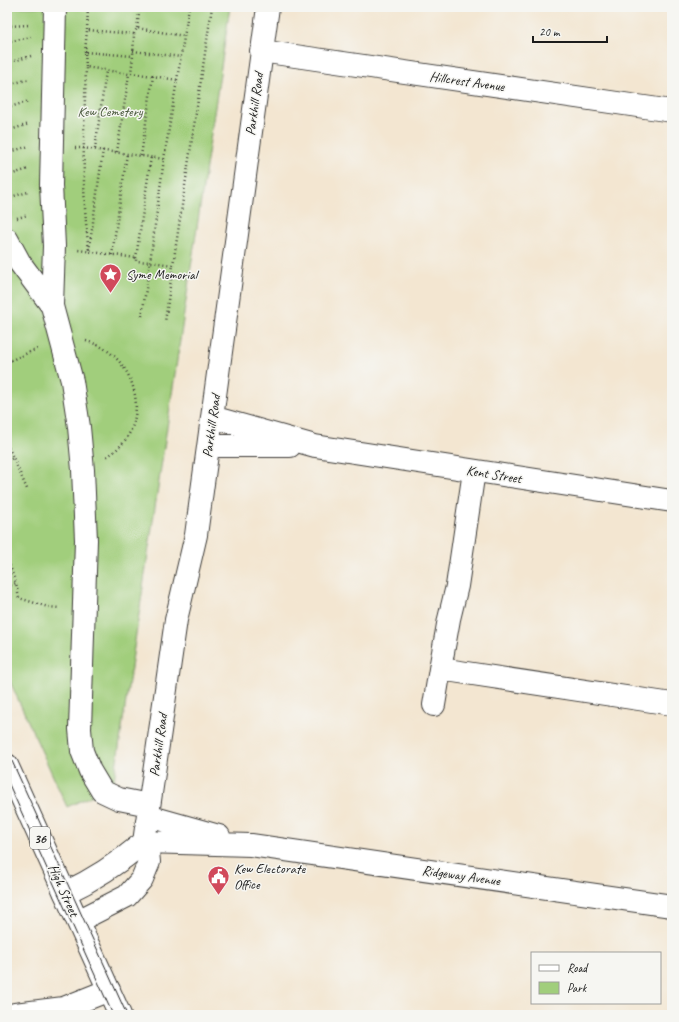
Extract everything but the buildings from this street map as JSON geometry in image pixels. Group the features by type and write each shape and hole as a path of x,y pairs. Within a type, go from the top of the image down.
{"street":[{"path":"52,306 54,246 51,185 55,7"},
{"name":"Parkhill Road","path":"78,921 127,896 142,879 149,862 148,851 144,842 148,811 176,620 196,535 268,7"},
{"name":"Hillcrest Avenue","path":"262,51 672,111"},
{"path":"7,239 20,263 52,306"},
{"name":"Ridgeway Avenue","path":"52,306 62,338 72,381 79,427 83,470 86,540 80,729 82,751 90,771 102,792 148,811 251,844"},
{"name":"Kent Street","path":"212,417 315,446 672,501"},
{"name":"Kent Street","path":"209,446 315,446"},
{"path":"434,705 449,619 457,586 474,471"},
{"path":"440,669 672,704"},
{"name":"High Street","path":"10,776 120,1015"},
{"path":"65,893 86,883 131,853 144,842"},
{"name":"Ridgeway Avenue","path":"144,842 251,844 672,906"},
{"path":"13,1014 64,1008 109,990"}],"path":[{"path":"88,7 85,52 86,67 83,177 86,229 89,251"},
{"path":"117,152 133,56 134,34 137,28 140,7"},
{"path":"142,316 164,159 189,7"},
{"path":"165,322 212,7"},
{"path":"137,28 184,36"},
{"path":"87,30 134,34"},
{"path":"133,51 181,57"},
{"path":"85,52 133,56"},
{"path":"86,67 177,80"},
{"path":"95,149 106,70"},
{"path":"141,156 153,76"},
{"path":"52,150 83,148 164,159"},
{"path":"89,251 103,150"},
{"path":"112,255 127,154"},
{"path":"136,258 151,157"},
{"path":"54,246 173,265"},
{"path":"7,362 62,338 86,341 106,349 118,359 128,374 134,388 136,406 134,421 130,432 121,446 113,453 83,470"},
{"path":"7,444 27,489"},
{"path":"7,460 12,458"},
{"path":"7,502 12,513"},
{"path":"7,558 16,583 19,598 48,607 83,608"},
{"path":"7,587 16,583"}],"green space":[{"name":"Kew Cemetery","path":"7,7 230,7 114,781 102,791 67,807 7,675"}],"tram line":[{"path":"7,750 127,1015"},
{"path":"7,780 113,1015"}],"place":[{"name":"Syme Memorial","path":"110,294"},
{"name":"Kew Electorate Office","path":"219,896"}]}
